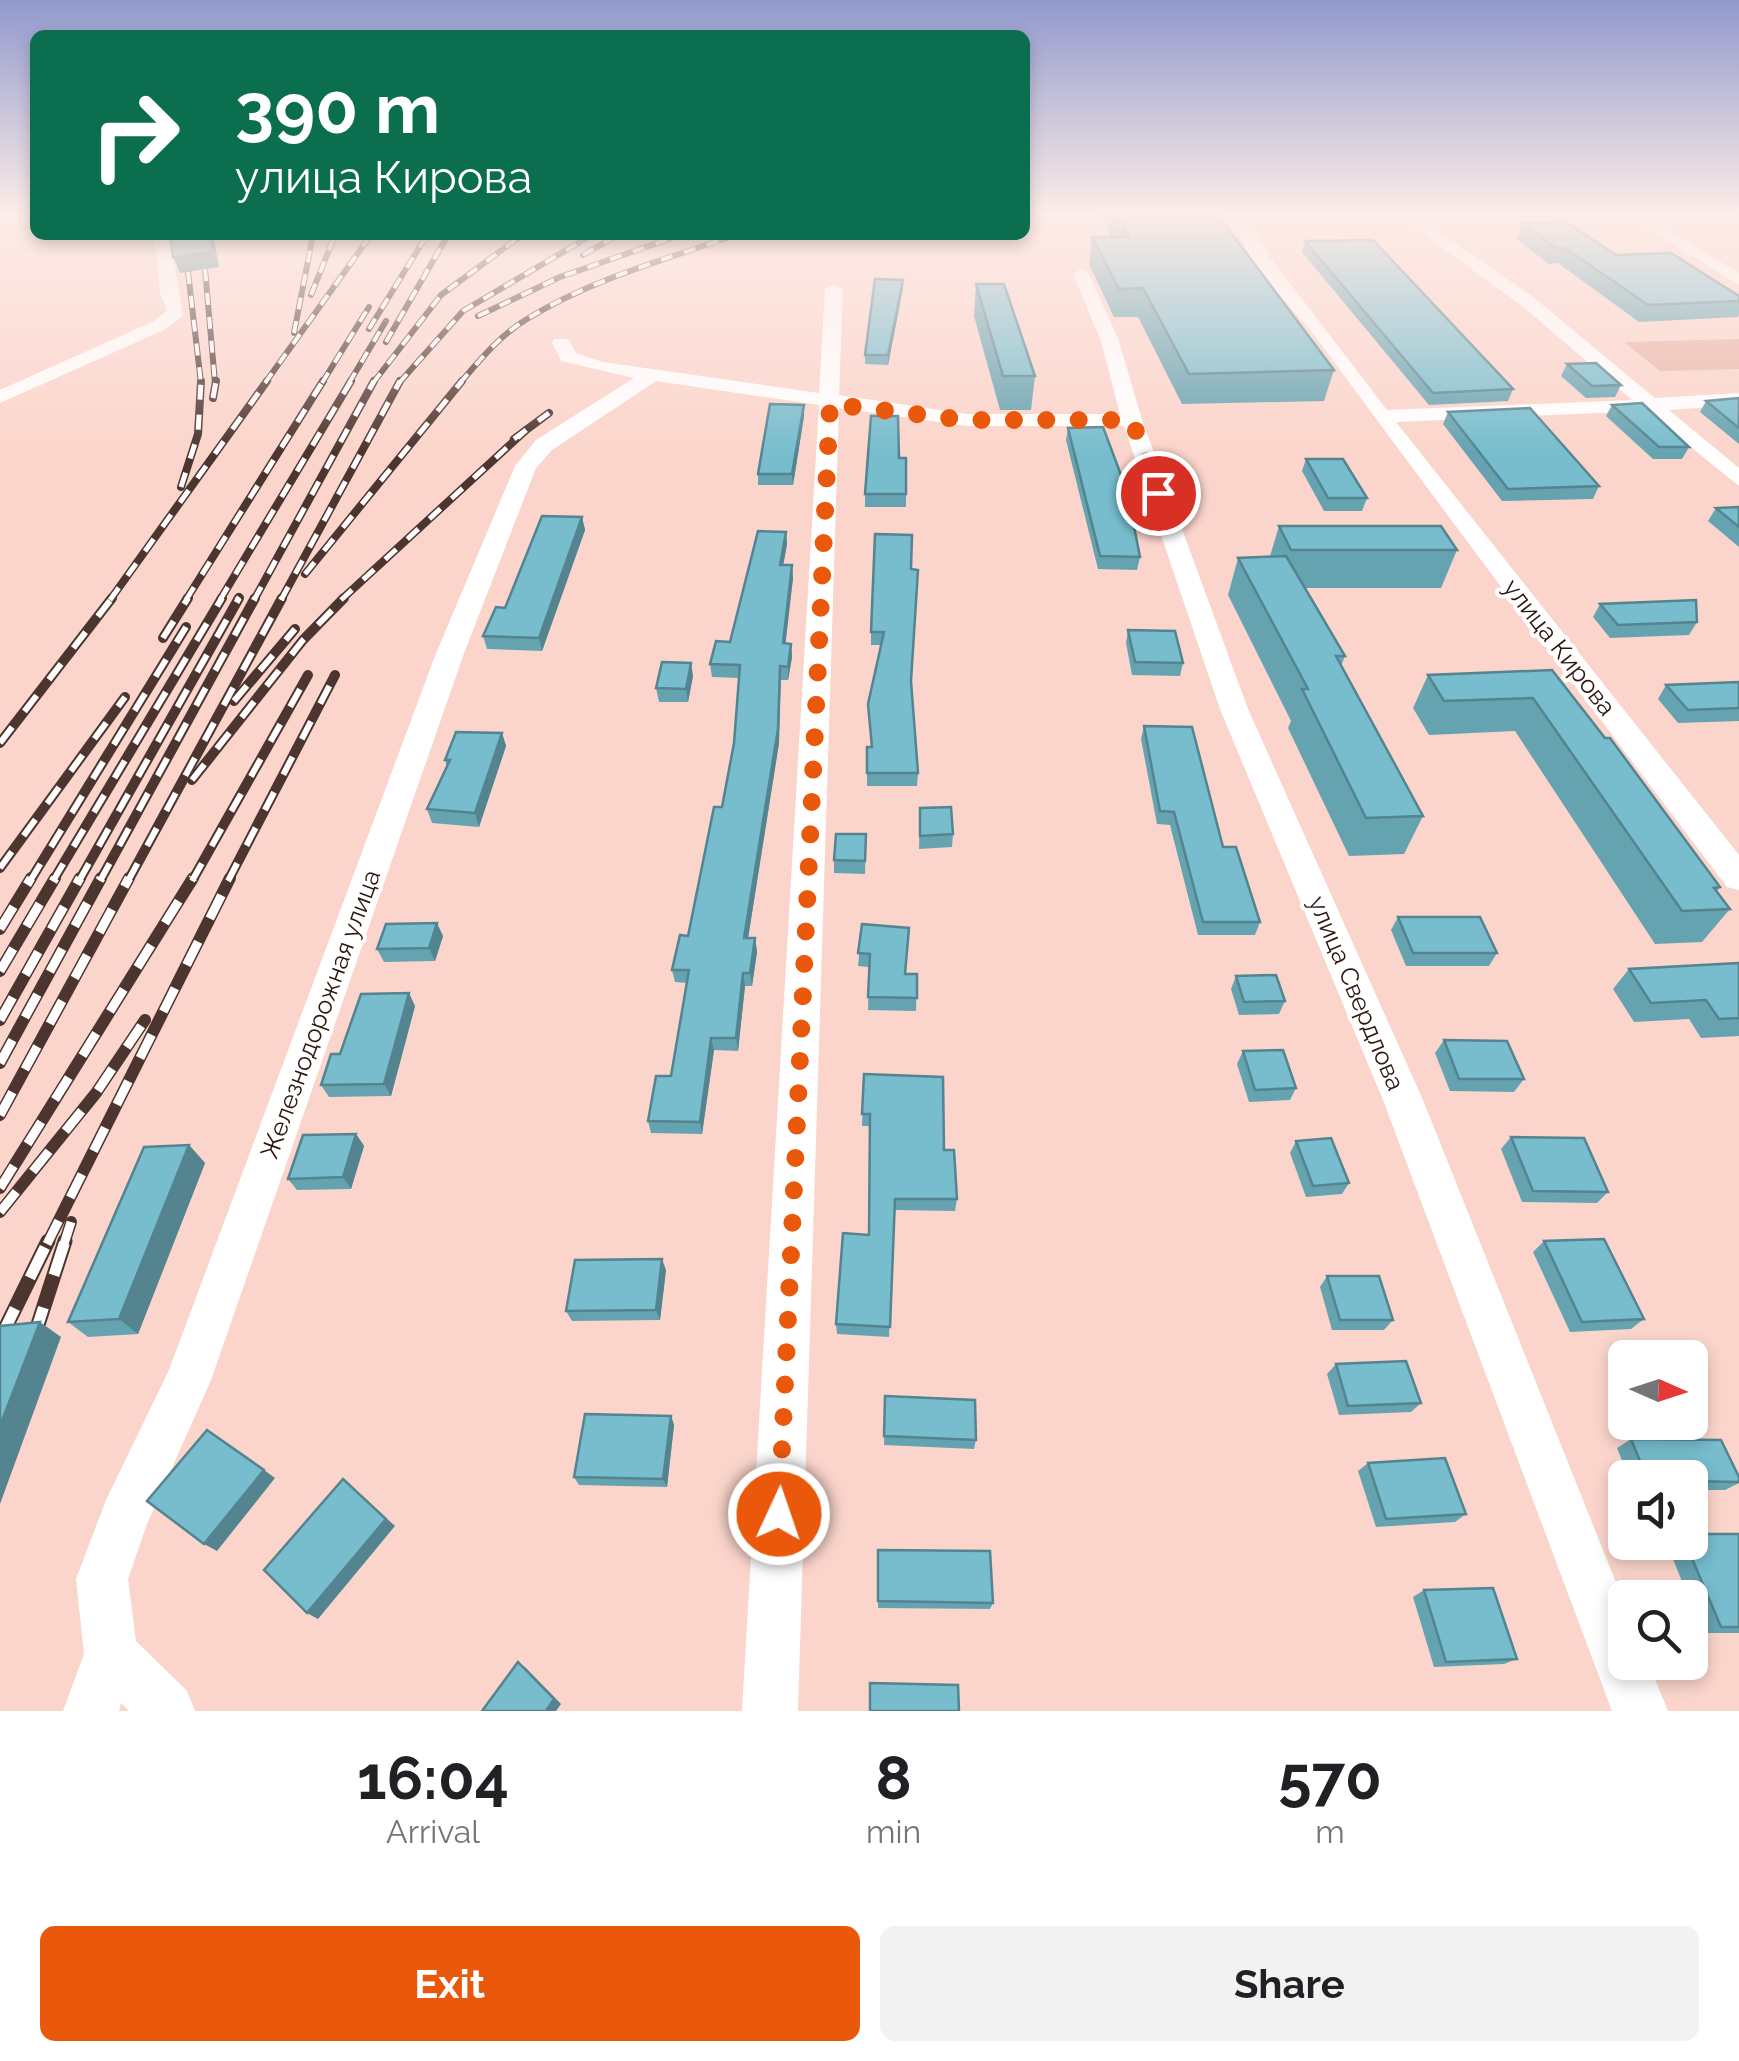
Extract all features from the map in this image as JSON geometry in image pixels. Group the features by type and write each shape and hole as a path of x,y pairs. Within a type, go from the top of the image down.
{"street":[{"path":"0,397 160,325 177,310 168,294"},
{"path":"770,1711 834,294"},
{"name":"улица Свердлова","path":"1090,294 1110,341 1132,420 1234,709 1404,1100 1640,1711"},
{"name":"улица Кирова","path":"1293,294 1380,416 1739,878"},
{"path":"1518,294 1739,479"},
{"path":"561,344 568,357 830,404 966,420 1132,420"},
{"name":"Железнодорожная улица","path":"92,1711 111,1654 102,1579 124,1518 188,1380 450,656 526,466 544,444 652,375"},
{"path":"1380,416 1526,413 1739,399"},
{"path":"111,1654 167,1711"}],"shaded area":[{"path":"1739,339 1739,369 1660,371 1624,342"}],"building":[{"path":"873,294 900,294 888,355 865,355"},
{"path":"979,294 1007,294 1035,376 1003,376"},
{"path":"1146,294 1277,294 1334,370 1189,374"},
{"path":"1350,294 1424,294 1513,389 1433,393"},
{"path":"1632,294 1739,296 1739,301 1648,305"},
{"path":"1596,363 1621,385 1592,386 1567,364"},
{"path":"1739,398 1739,428 1706,401"},
{"path":"1642,403 1689,447 1659,447 1612,405"},
{"path":"770,404 804,405 792,474 758,474"},
{"path":"1530,408 1599,486 1508,489 1448,412"},
{"path":"871,416 898,416 899,458 906,458 906,494 865,494"},
{"path":"1103,427 1127,491 1140,557 1100,556 1068,428"},
{"path":"1306,459 1343,459 1367,498 1328,498"},
{"path":"1739,507 1739,527 1716,508"},
{"path":"542,516 582,517 539,638 483,636 496,607 505,608"},
{"path":"1279,526 1441,526 1457,550 1291,550"},
{"path":"758,531 786,532 780,565 792,565 783,643 791,644 788,667 780,666 778,729 744,938 755,938 750,973 743,973 736,1038 711,1038 700,1122 648,1121 656,1076 671,1076 689,970 672,970 680,935 688,936 714,807 722,807 734,743 740,665 710,664 716,641 730,642"},
{"path":"875,534 912,535 911,569 918,570 911,681 918,773 867,773 867,747 872,747 868,704 884,632 871,632"},
{"path":"1286,556 1345,656 1336,656 1423,816 1366,818 1302,689 1308,689 1238,558"},
{"path":"1696,600 1697,622 1618,625 1600,604"},
{"path":"1128,630 1175,631 1183,663 1135,662"},
{"path":"662,662 691,663 686,689 656,688"},
{"path":"1552,670 1605,738 1610,738 1720,887 1714,888 1730,909 1682,911 1533,698 1444,701 1428,675"},
{"path":"1739,682 1739,708 1688,710 1666,685"},
{"path":"1144,726 1192,727 1223,847 1236,847 1260,922 1203,922 1174,812 1160,811"},
{"path":"456,732 502,733 475,813 427,809 450,760 445,760"},
{"path":"951,807 953,834 920,836 920,808"},
{"path":"836,834 866,834 865,861 834,860"},
{"path":"1398,917 1480,917 1497,953 1413,953"},
{"path":"437,923 429,948 377,949 386,924"},
{"path":"862,924 909,928 905,974 917,974 917,998 868,997 870,954 858,953"},
{"path":"1739,963 1739,1018 1719,1019 1706,1000 1651,1003 1629,969"},
{"path":"1276,975 1285,1001 1244,1002 1236,976"},
{"path":"409,993 384,1084 321,1085 331,1054 340,1054 361,994"},
{"path":"1444,1040 1507,1041 1524,1079 1459,1079"},
{"path":"1283,1050 1296,1088 1255,1090 1243,1051"},
{"path":"864,1074 943,1077 944,1150 954,1150 957,1199 895,1199 890,1327 836,1324 843,1233 869,1235 870,1114 862,1114"},
{"path":"356,1134 343,1177 288,1179 303,1135"},
{"path":"1511,1137 1584,1138 1608,1192 1533,1191"},
{"path":"1331,1138 1349,1183 1313,1186 1296,1141"},
{"path":"189,1145 119,1319 68,1322 144,1147"},
{"path":"1604,1239 1644,1319 1582,1322 1544,1241"},
{"path":"662,1259 656,1310 566,1311 575,1260"},
{"path":"1327,1276 1379,1276 1393,1320 1340,1320"},
{"path":"40,1322 0,1426 0,1326"},
{"path":"1406,1361 1421,1403 1348,1406 1336,1364"},
{"path":"885,1396 975,1400 976,1440 884,1436"},
{"path":"585,1414 671,1416 663,1479 574,1477"},
{"path":"207,1430 264,1470 204,1544 147,1501"},
{"path":"1631,1440 1721,1440 1739,1482 1708,1481 1708,1460 1640,1460"},
{"path":"1445,1458 1466,1514 1386,1519 1368,1463"},
{"path":"343,1479 386,1519 307,1613 264,1570"},
{"path":"1708,1534 1739,1534 1739,1627 1721,1627 1708,1596 1708,1580 1701,1580 1693,1560 1708,1560"},
{"path":"878,1550 990,1551 993,1603 878,1601"},
{"path":"1493,1588 1517,1659 1446,1662 1424,1590"},
{"path":"518,1662 554,1699 546,1711 482,1711"},
{"path":"870,1683 958,1685 959,1711 870,1711"}],"railway":[{"path":"191,294 201,382"},
{"path":"207,294 215,383"},
{"path":"294,333 302,294"},
{"path":"265,383 329,294"},
{"path":"369,329 391,294"},
{"path":"386,342 414,294"},
{"path":"373,383 443,294"},
{"path":"399,383 463,311 492,294"},
{"path":"478,316 525,294"},
{"path":"460,383 508,333 574,294"},
{"path":"322,383 369,307"},
{"path":"349,383 386,321"},
{"path":"213,398 216,381"},
{"path":"110,600 267,381"},
{"path":"186,600 323,381"},
{"path":"220,600 351,381"},
{"path":"254,600 374,381"},
{"path":"281,600 400,381"},
{"path":"305,574 462,381"},
{"path":"181,487 198,434 201,382"},
{"path":"526,430 549,413"},
{"path":"341,600 526,430"},
{"path":"514,439 526,430"},
{"path":"0,743 112,598"},
{"path":"163,638 188,598"},
{"path":"53,881 222,598"},
{"path":"79,881 239,598"},
{"path":"100,881 255,598"},
{"path":"128,881 282,598"},
{"path":"192,780 303,640 344,598"},
{"path":"30,881 186,627"},
{"path":"234,701 295,629"},
{"path":"192,881 308,675"},
{"path":"228,881 335,675"},
{"path":"0,868 125,697"},
{"path":"0,929 31,878"},
{"path":"0,971 55,878"},
{"path":"0,1020 80,878"},
{"path":"0,1063 101,878"},
{"path":"0,1115 129,878"},
{"path":"0,1188 193,878"},
{"path":"47,1244 230,878"},
{"path":"0,1212 96,1093 145,1020"},
{"path":"64,1244 71,1222"},
{"path":"0,1339 48,1241"},
{"path":"33,1340 65,1241"}],"route":[{"path":"779,1514 830,404 966,420 1132,420 1158,493"}]}
